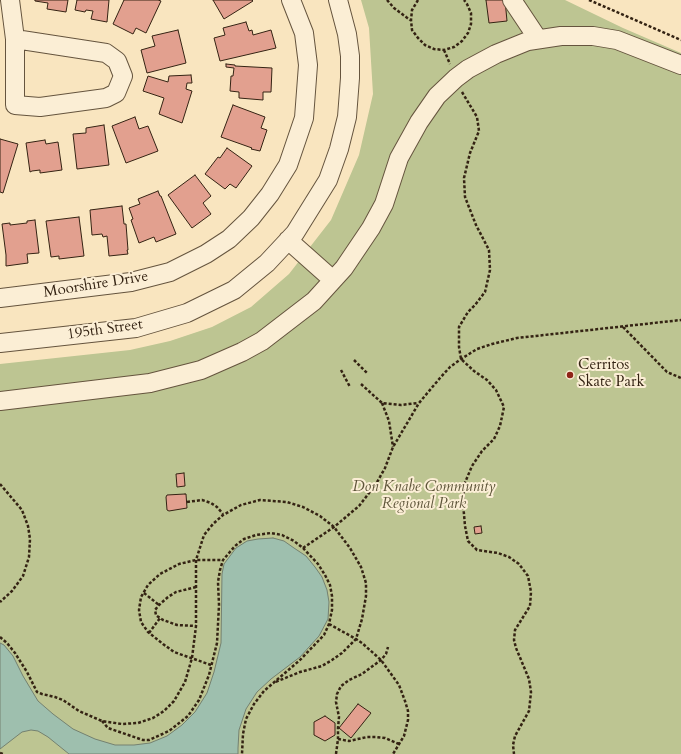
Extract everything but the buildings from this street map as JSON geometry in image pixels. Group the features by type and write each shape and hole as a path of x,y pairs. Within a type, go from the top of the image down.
{"street":[{"path":"10,0 15,38 15,105 40,107 106,98 116,94 123,76 117,61 106,53 15,38"},
{"name":"Moorshire Drive","path":"0,298 131,282 170,272 206,254 229,239 251,218 270,194 288,165 304,118 308,65 304,33 291,0"},
{"name":"195th Street","path":"0,343 136,328 187,313 234,290 267,263 295,233 328,180 339,149 347,116 350,56 338,0"},
{"path":"512,0 538,39"},
{"path":"0,402 150,383 201,370 242,352 262,341 314,301 344,268 371,228 384,204 399,158 419,122 436,96 468,69 496,54 528,41 538,39 561,36 593,36 618,40 681,66"},
{"path":"288,240 333,280"}],"path":[{"path":"386,0 410,20"},
{"path":"418,0 412,10 410,20 412,30 425,45 434,49 444,50 454,47 462,41 468,33 471,24 471,13 464,0"},
{"path":"589,0 681,40"},
{"path":"444,50 459,87 477,118 479,131 470,153 464,178 465,197 476,225 489,250 490,270 485,292 468,312 459,327 459,347 461,359 487,380 496,390 504,407 500,426 494,440 482,451 472,466 464,485 463,503 465,526 468,541 477,550 498,552 520,564 528,576 531,592 530,606 515,630 514,640 516,648 529,679 531,692 529,711 515,736 513,745 514,754"},
{"path":"303,548 334,528 359,506 376,484 385,468 393,447 419,403 445,373 461,359 477,349 517,338 681,320"},
{"path":"623,327 667,372 681,378"},
{"path":"354,360 367,373"},
{"path":"341,370 350,387"},
{"path":"361,384 382,403 389,421 393,447"},
{"path":"382,403 401,406 419,403"},
{"path":"0,484 22,510 28,526 30,539 29,557 23,576 12,591 0,602"},
{"path":"187,502 202,500 211,503 217,507 223,515"},
{"path":"102,722 122,724 138,723 153,718 164,712 174,701 185,682 192,658 196,626 196,560 204,535 223,515 241,505 260,500 287,502 303,507 320,516 334,528 350,548 361,568 366,583 366,596 362,619 356,639 342,654 322,666 300,672 273,683"},
{"path":"0,637 7,642 15,653 37,692 63,700 79,711 102,722 108,728 143,740 149,740 169,731 188,716 199,700 209,675 217,643 219,605 218,582 223,560 234,546 244,539 256,534 271,533 282,535 294,541 303,548 318,564 330,585 332,610 329,624 324,636 300,660 264,691 254,704 246,719 243,734 242,754"},
{"path":"211,665 174,652 149,633 141,622 139,610 141,597 148,585 160,574 179,564 196,560 223,560"},
{"path":"196,587 176,592 168,597 155,610 156,614 160,618 177,625 196,626"},
{"path":"144,593 159,605"},
{"path":"149,633 160,618"},
{"path":"329,624 356,639 381,660 399,686 408,711 408,720 404,736 393,754"},
{"path":"336,754 339,717 336,702 337,694 341,686 362,674 381,660 386,654 388,647"},
{"path":"338,739 349,741 376,737 385,738 399,744"}],"green space":[{"name":"Don Knabe Community Regional Park","path":"361,0 565,0 623,28 681,53 681,754 0,754 0,364 130,350 170,341 212,327 251,307 289,274 331,220 359,155 373,94 369,28"}],"shaded area":[{"path":"273,538 284,541 306,556 322,577 327,590 329,602 328,619 319,636 300,657 271,679 257,692 246,709 239,730 238,754 69,754 48,737 38,731 31,730 22,732 0,749 0,643 4,645 13,656 38,701 73,729 95,739 115,745 150,743 167,736 182,725 195,712 207,693 214,672 221,643 222,574 224,564 236,548 247,541"}],"place":[{"name":"Cerritos Skate Park","path":"570,375"}]}
